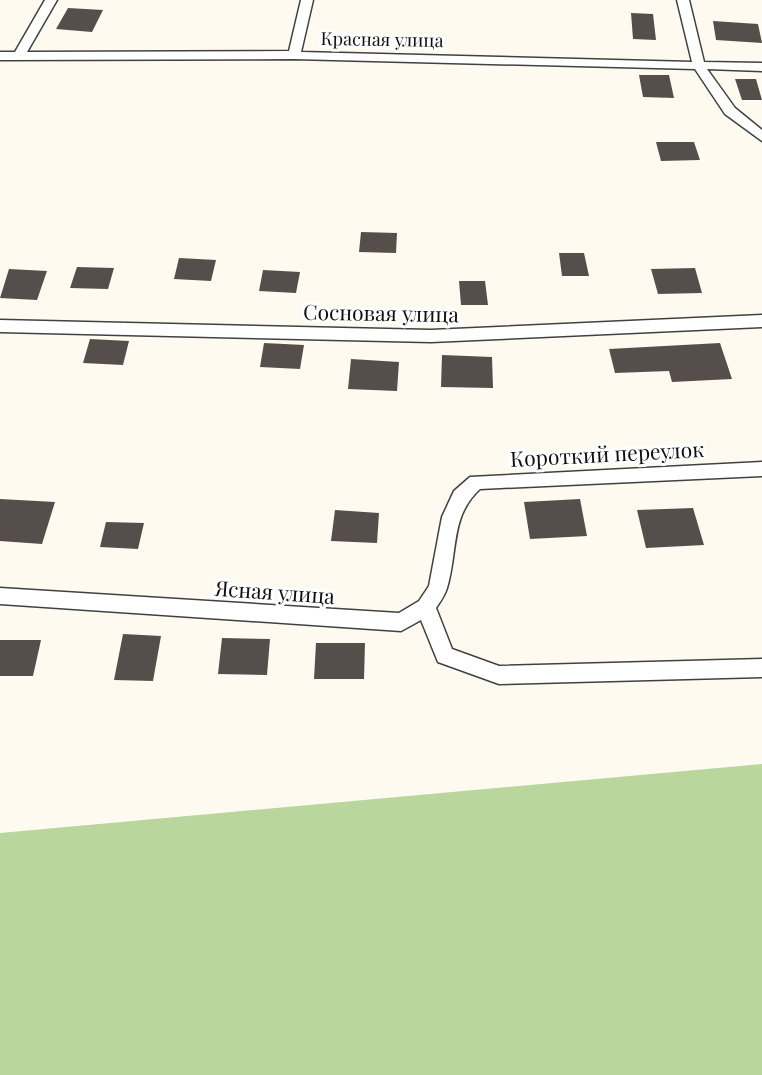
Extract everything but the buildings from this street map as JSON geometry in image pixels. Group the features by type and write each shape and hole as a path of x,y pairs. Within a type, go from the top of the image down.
{"street":[{"path":"19,56 51,0"},
{"path":"294,55 307,0"},
{"path":"683,0 699,66 730,111 762,137"},
{"name":"Красная улица","path":"0,56 294,55 699,66 727,64 762,67"},
{"name":"Сосновая улица","path":"0,326 431,336 762,321"},
{"name":"Короткий переулок","path":"426,607 438,588 451,518 460,495 476,482 762,469"},
{"name":"Ясная улица","path":"0,596 401,622 426,607"},
{"path":"426,607 445,656 499,675 762,668"}],"green space":[{"path":"762,764 762,1075 0,1075 0,833"}]}
